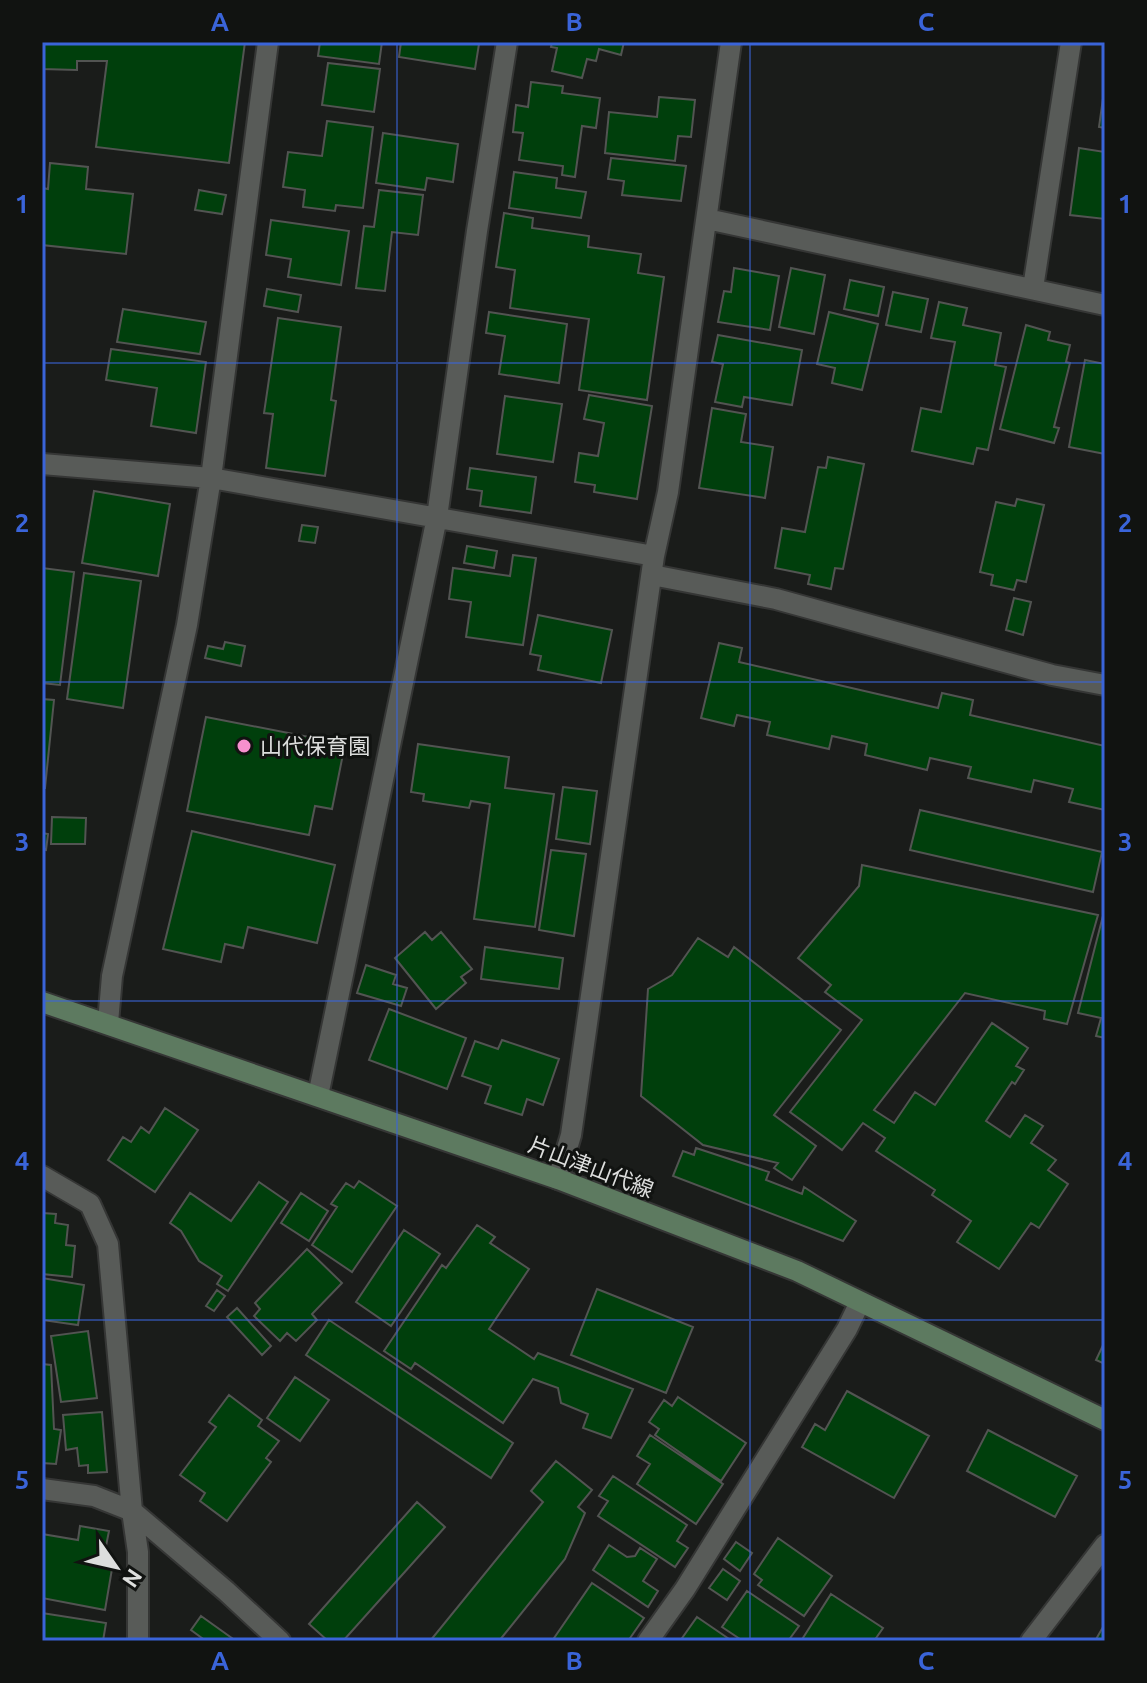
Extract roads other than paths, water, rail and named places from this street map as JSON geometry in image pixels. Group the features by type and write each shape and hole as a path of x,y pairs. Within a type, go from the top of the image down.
{"main road":[{"name":"片山津山代線","path":"42,1002 558,1179 797,1271 1105,1420"}],"street":[{"path":"108,1023 112,976 187,625 211,478 268,42"},
{"path":"318,1096 437,517 507,42"},
{"path":"558,1179 571,1135 653,566 668,492 731,42"},
{"path":"1033,288 1071,42"},
{"path":"707,219 1105,305"},
{"path":"42,464 211,478 437,517 653,566 1052,675 1105,685"},
{"path":"42,1176 90,1204 108,1244 138,1552 138,1641"},
{"path":"648,1641 702,1563 847,1329 860,1302"},
{"path":"42,1489 94,1496 132,1511 280,1641"},
{"path":"1031,1641 1105,1545"}],"place":[{"name":"山代保育園","path":"244,746"}]}
